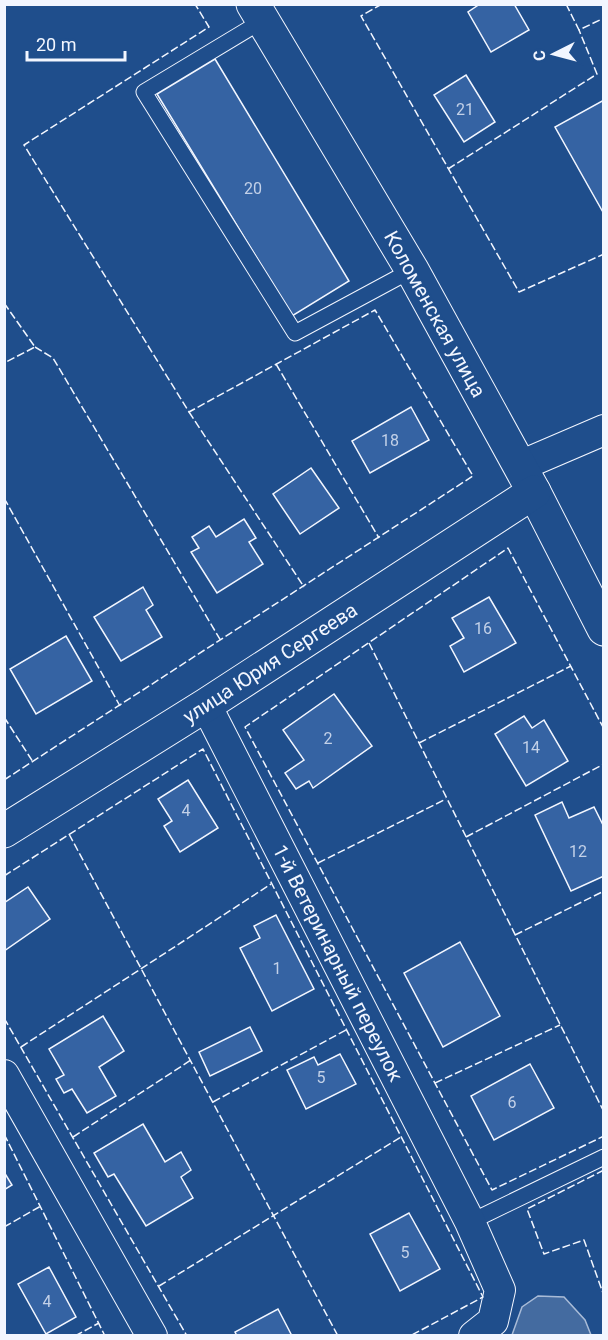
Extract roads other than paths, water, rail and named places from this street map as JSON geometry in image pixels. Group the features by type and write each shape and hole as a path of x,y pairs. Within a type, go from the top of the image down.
{"street":[{"name":"Коломенская улица","path":"258,13 412,270 527,479 603,629"},
{"name":"улица Юрия Сергеева","path":"4,831 206,705 527,479 603,430"},
{"name":"1-й Ветеринарный переулок","path":"206,705 470,1222 500,1290 493,1321 474,1335"},
{"path":"4,1075 152,1335"}],"lane":[{"path":"258,13 144,92 295,333 412,270"},
{"path":"470,1222 603,1157"}],"water":[{"path":"538,1296 564,1297 585,1320 591,1335 512,1335 522,1307"}]}
